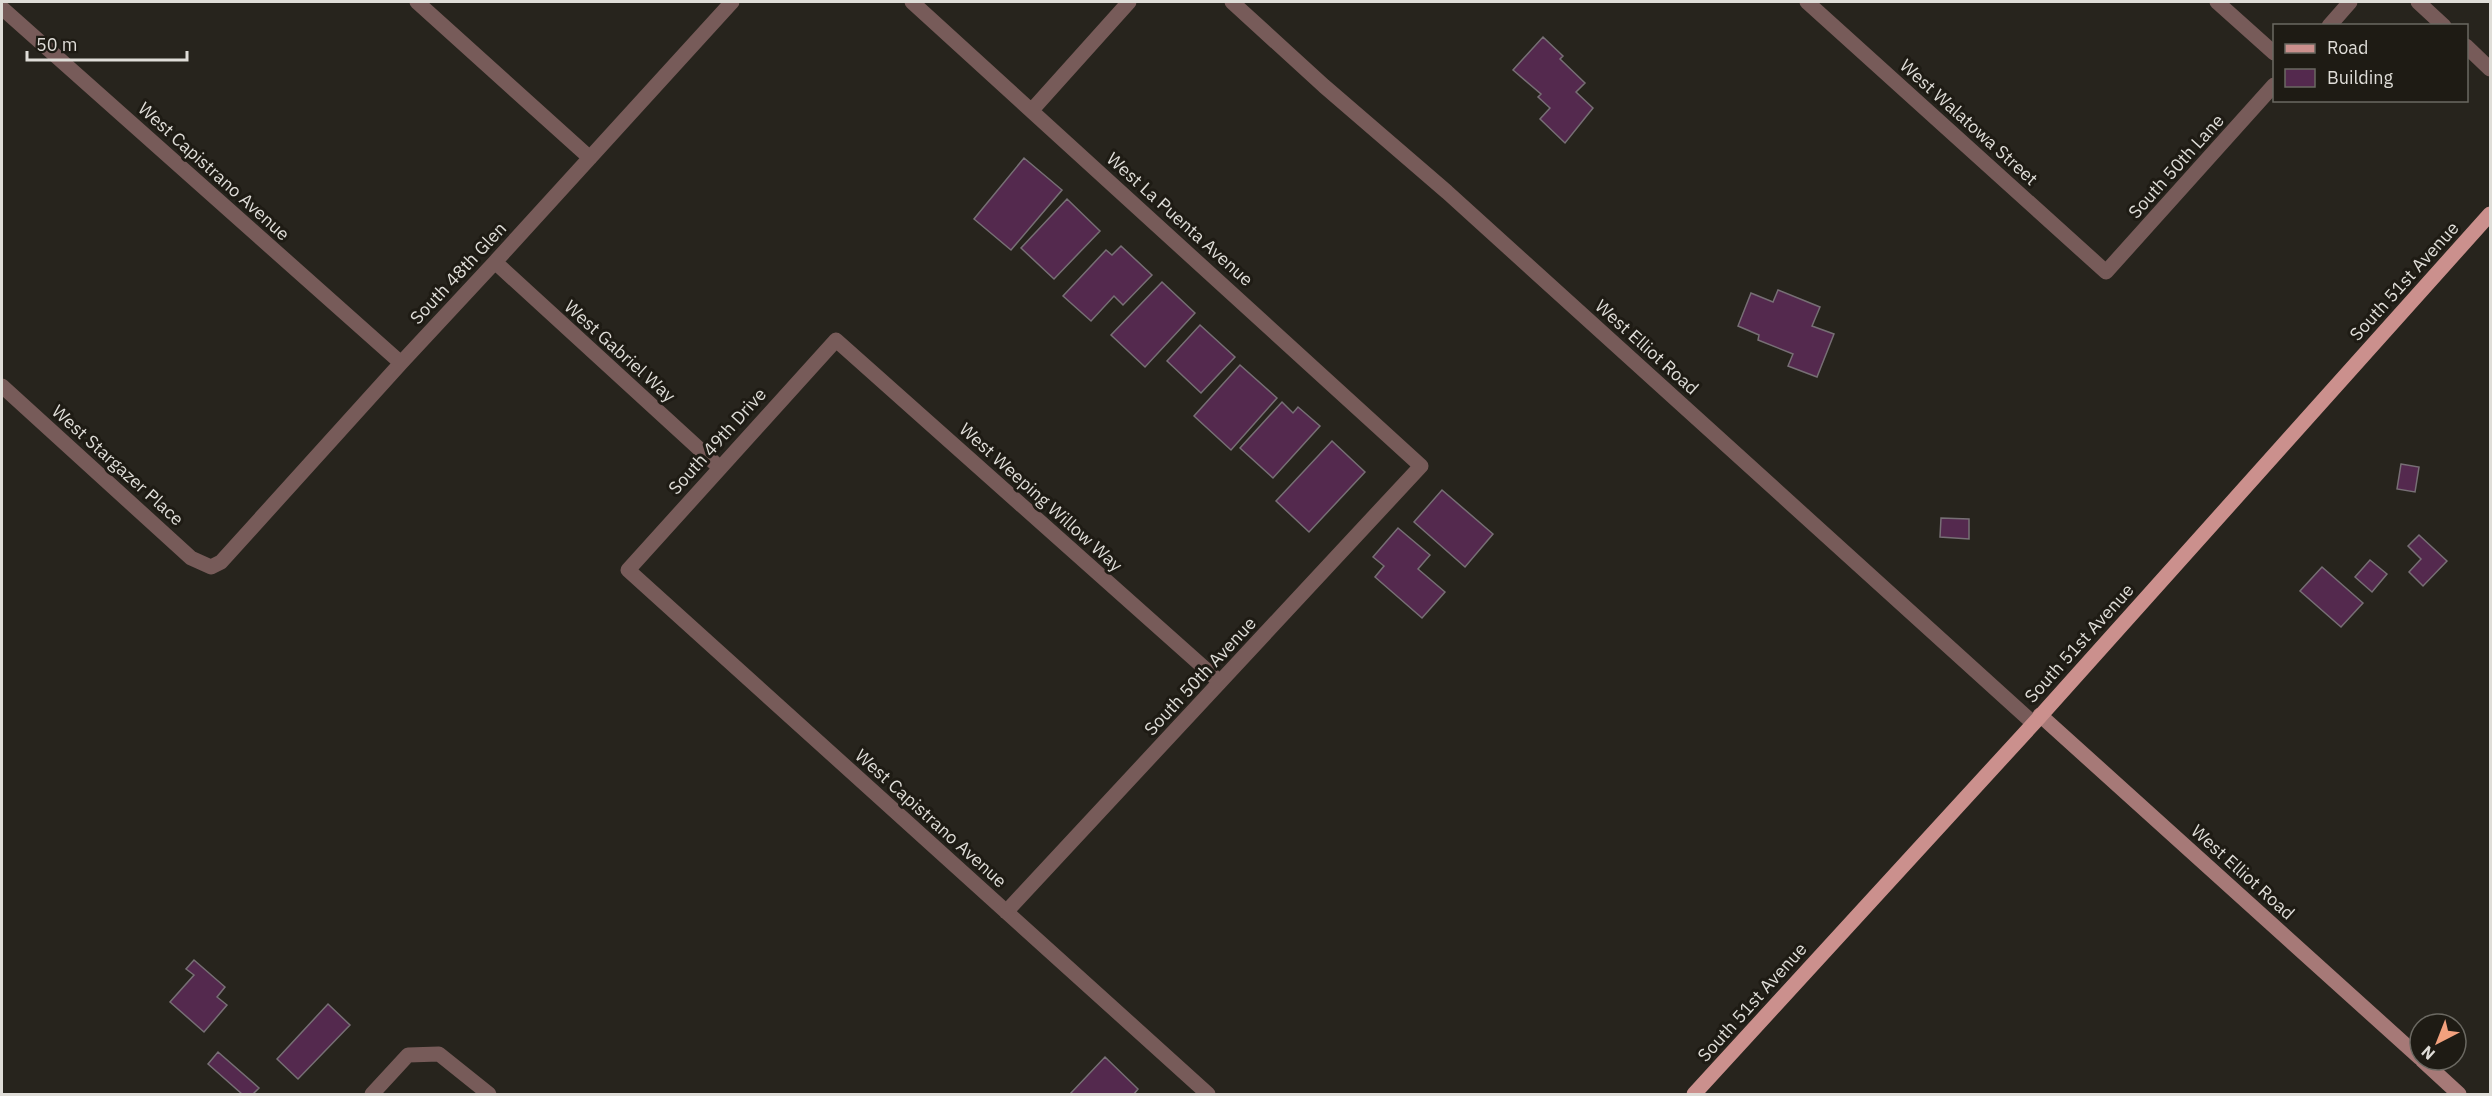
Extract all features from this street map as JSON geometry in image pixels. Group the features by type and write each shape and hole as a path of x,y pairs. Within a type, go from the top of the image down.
{"main road":[{"name":"South 51st Avenue","path":"1694,1095 2037,719 2490,214"},
{"name":"West Elliot Road","path":"2037,719 2408,1047"},
{"name":"West Elliot Road","path":"2435,1072 2459,1095"}],"street":[{"path":"417,2 590,158"},
{"name":"South 48th Glen","path":"211,567 222,562 230,554 400,363 732,2"},
{"name":"West La Puenta Avenue","path":"912,2 1422,466"},
{"path":"1032,110 1129,2"},
{"name":"West Elliot Road","path":"1232,2 2037,719"},
{"name":"West Walatowa Street","path":"1807,2 2106,272"},
{"path":"2217,2 2273,52"},
{"path":"2331,24 2350,2"},
{"path":"2418,2 2442,24"},
{"name":"West Capistrano Avenue","path":"2,8 400,363"},
{"path":"2468,48 2490,69"},
{"name":"South 50th Lane","path":"2106,272 2273,86"},
{"name":"West Gabriel Way","path":"495,262 719,467"},
{"name":"South 49th Drive","path":"628,570 836,340"},
{"name":"West Weeping Willow Way","path":"836,340 1220,682"},
{"name":"West Stargazer Place","path":"2,386 191,558 211,567"},
{"name":"South 50th Avenue","path":"1006,912 1422,466"},
{"name":"West Capistrano Avenue","path":"628,570 1208,1095"},
{"path":"372,1095 408,1055 439,1054 489,1095"}],"building":[{"path":"1543,37 1563,56 1560,59 1585,83 1576,92 1593,108 1565,143 1540,119 1550,108 1538,97 1541,94 1513,70"},
{"path":"1024,158 1062,190 1011,250 974,219"},
{"path":"1067,199 1100,231 1054,279 1021,248"},
{"path":"1121,246 1152,275 1123,305 1114,296 1091,321 1063,296 1106,250 1112,255"},
{"path":"1162,282 1195,313 1145,367 1111,335"},
{"path":"1778,290 1820,307 1812,326 1834,334 1817,377 1788,366 1793,354 1758,340 1759,335 1738,326 1751,293 1773,302"},
{"path":"1200,325 1235,357 1201,393 1167,361"},
{"path":"1240,365 1277,398 1231,450 1194,416"},
{"path":"1282,402 1293,413 1298,407 1320,426 1273,478 1240,448"},
{"path":"1332,441 1365,472 1309,532 1276,501"},
{"path":"2401,464 2419,467 2415,492 2397,489"},
{"path":"1442,490 1493,534 1465,567 1414,522"},
{"path":"1941,518 1969,519 1969,539 1940,537"},
{"path":"1398,528 1430,555 1418,569 1445,592 1422,618 1375,577 1384,566 1373,557"},
{"path":"2419,535 2447,561 2423,586 2409,572 2421,559 2408,546"},
{"path":"2370,560 2387,574 2372,592 2355,577"},
{"path":"2322,567 2363,603 2341,627 2300,591"},
{"path":"194,960 225,987 217,997 227,1005 204,1032 170,1002 194,975 186,969"},
{"path":"328,1004 350,1025 298,1079 277,1059"},
{"path":"218,1052 259,1088 253,1094 242,1094 208,1064"},
{"path":"1105,1057 1138,1089 1134,1094 1070,1094"}]}
